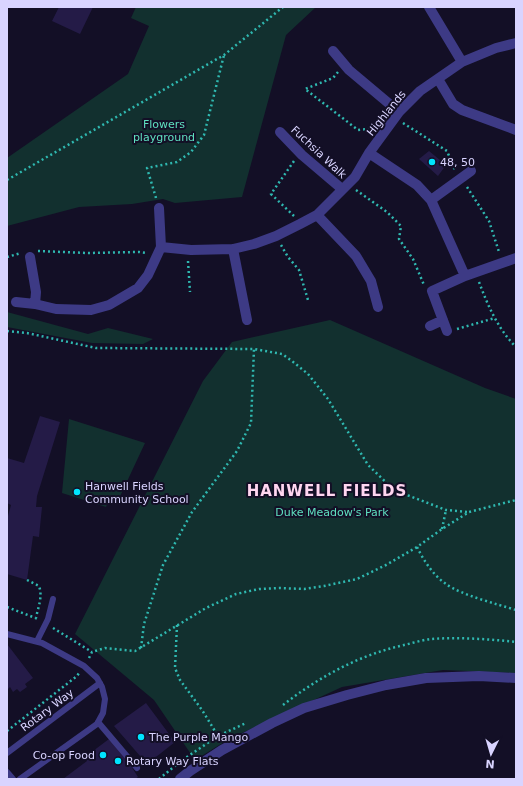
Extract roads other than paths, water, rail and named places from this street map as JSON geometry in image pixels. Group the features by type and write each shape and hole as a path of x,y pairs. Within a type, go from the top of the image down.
{"street":[{"path":"428,7 462,62"},
{"name":"Highlands","path":"159,251 233,249 254,244 276,236 302,223 316,214 355,177 369,153 397,115 420,91 462,62 496,48 516,43"},
{"path":"333,51 344,65 397,115"},
{"path":"438,79 453,104 462,110 516,130"},
{"name":"Fuchsia Walk","path":"280,132 301,154 345,187"},
{"path":"369,153 417,185 431,200 466,276"},
{"path":"431,200 470,171"},
{"path":"16,302 35,304 56,309 81,310 109,305 138,288 148,275 159,251 159,208"},
{"path":"316,214 356,256 371,282 378,307"},
{"path":"233,249 247,320"},
{"path":"29,254 36,292 35,304"},
{"path":"447,331 432,291 476,272 516,258"},
{"path":"430,326 443,320"},
{"path":"180,779 222,750 272,723 304,708 347,695 386,685 426,678 479,676 516,678"}],"lane":[{"path":"37,641 48,619 53,599"},
{"path":"7,634 42,643 84,666 97,678 105,699 103,713 97,724 20,779"},
{"name":"Rotary Way","path":"7,753 100,683"},
{"path":"98,722 137,768"},
{"path":"7,772 13,779"}],"place":[{"name":"48, 50","path":"432,162"},
{"name":"Hanwell Fields Community School","path":"77,492"},
{"name":"The Purple Mango","path":"141,737"},
{"name":"Co-op Food","path":"103,755"},
{"name":"Rotary Way Flats","path":"118,761"}],"district":[{"name":"HANWELL FIELDS","path":"327,491"}],"park label":[{"name":"Flowers playground","path":"164,130"},
{"name":"Duke Meadow's Park","path":"332,512"}]}
